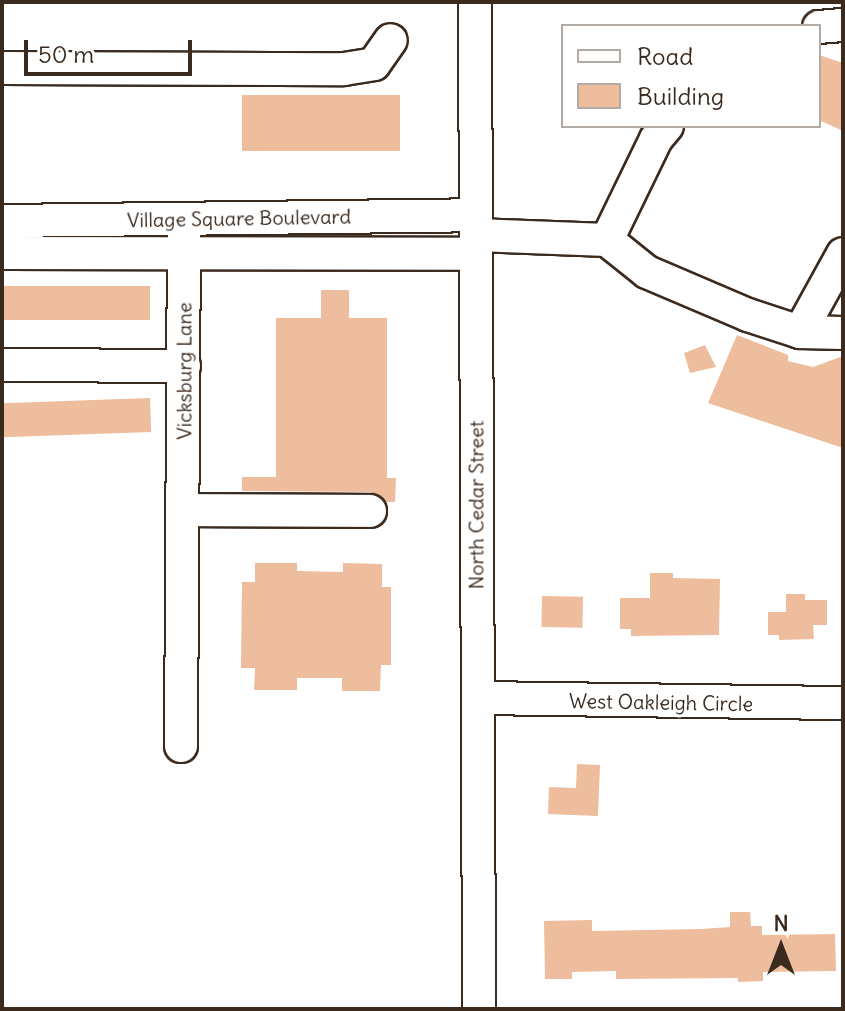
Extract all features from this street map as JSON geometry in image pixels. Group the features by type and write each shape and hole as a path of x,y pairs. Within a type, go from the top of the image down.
{"street":[{"name":"North Cedar Street","path":"475,2 479,1009"},
{"path":"821,27 843,25"},
{"path":"2,68 344,69 374,64 391,40"},
{"path":"607,240 656,139 665,128"},
{"name":"Village Square Boulevard","path":"2,221 184,219 476,235"},
{"name":"Vicksburg Lane","path":"181,746 184,219"},
{"name":"Village Square Boulevard","path":"2,253 184,253 476,235"},
{"path":"476,235 607,240 647,272 748,315 800,332 843,333"},
{"path":"800,332 843,254"},
{"path":"2,365 184,366"},
{"path":"184,517 370,511"},
{"name":"West Oakleigh Circle","path":"479,698 843,703"}],"building":[{"path":"821,56 843,63 843,131 821,121"},
{"path":"242,95 400,95 400,151 242,151"},
{"path":"2,286 150,286 150,320 2,320"},
{"path":"321,290 349,290 349,318 387,318 387,478 396,478 395,502 387,502 370,492 242,491 242,477 276,477 276,318 321,318"},
{"path":"737,335 788,355 788,361 813,367 843,356 843,448 708,403"},
{"path":"705,345 716,367 690,373 684,353"},
{"path":"150,398 151,432 3,437 2,403"},
{"path":"255,563 297,563 297,571 343,572 343,563 382,564 382,587 391,587 391,665 381,665 380,691 342,691 342,678 297,678 297,690 254,690 255,668 241,668 242,582 255,582"},
{"path":"650,573 673,573 673,578 720,579 719,635 631,636 631,629 620,629 620,598 650,598"},
{"path":"786,594 805,594 805,600 827,600 827,625 813,625 814,639 779,640 779,635 768,635 768,612 786,612"},
{"path":"542,596 583,597 582,628 541,627"},
{"path":"577,764 600,765 598,816 548,814 549,787 576,788"},
{"path":"730,912 750,912 751,926 762,926 762,935 835,934 836,971 763,972 763,981 738,982 738,978 616,979 616,971 572,972 572,979 545,979 544,921 592,920 592,931 701,929 730,927"}]}
